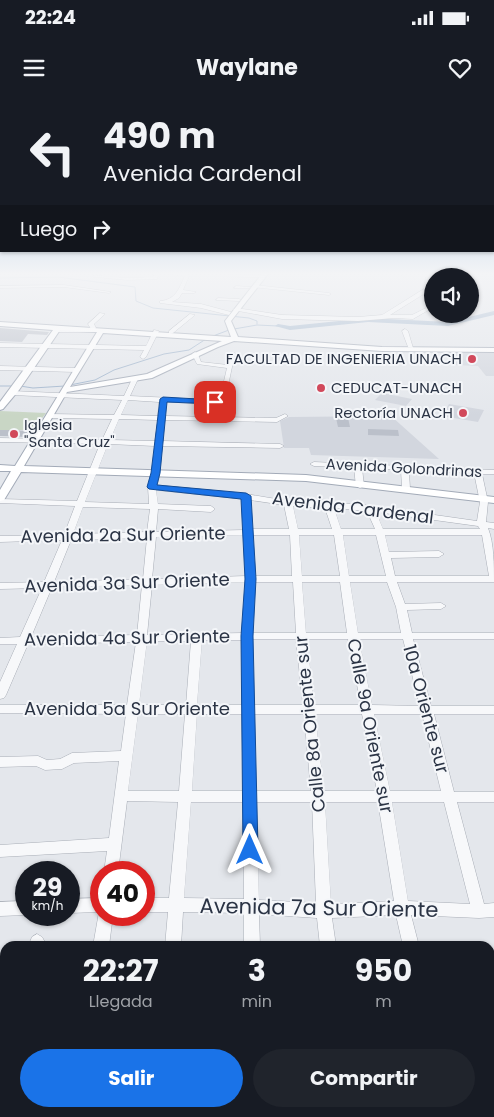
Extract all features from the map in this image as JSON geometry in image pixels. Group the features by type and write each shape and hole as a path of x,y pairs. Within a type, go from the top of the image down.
{"main road":[{"path":"224,321 229,335"},
{"path":"0,323 156,333 171,332 208,336"},
{"path":"0,323 57,329 208,336 229,335 382,349 494,349"},
{"path":"93,328 101,331 114,329"},
{"path":"0,407 16,388 57,329"},
{"path":"0,500 33,441 101,331"},
{"path":"66,389 135,379 160,371 229,335 411,347 494,349"},
{"path":"0,392 16,388"},
{"path":"0,468 258,475 489,501"},
{"path":"360,485 406,489 489,501"}],"street":[{"path":"93,328 91,324 94,321"},
{"path":"171,332 182,321"},
{"path":"143,357 156,333"},
{"path":"405,334 411,347"},
{"path":"0,346 147,348"},
{"path":"195,354 199,363 230,367"},
{"path":"224,394 233,354"},
{"path":"0,368 76,370"},
{"path":"0,695 48,585 105,442 135,379"},
{"path":"16,388 66,389 125,398 215,402"},
{"path":"113,861 142,637 154,508 152,487 156,473 163,399"},
{"path":"50,416 277,420 285,416"},
{"path":"0,440 280,446"},
{"name":"Avenida Golondrinas","path":"314,480 314,461 358,466 494,472"},
{"path":"358,466 360,485"},
{"path":"404,468 406,489"},
{"path":"477,471 489,501 487,527 494,578"},
{"name":"Avenida Cardenal","path":"152,487 246,496 288,503 370,509 487,527"},
{"path":"246,496 251,579 247,636 252,941"},
{"path":"0,500 211,510"},
{"name":"Calle 8a Oriente sur","path":"288,503 294,533 301,635 318,795 327,941"},
{"name":"Calle 9a Oriente sur","path":"329,506 338,533 353,636 384,796 402,908 410,941"},
{"name":"10a Oriente sur","path":"370,509 380,532 391,579 401,607 406,635 479,911"},
{"name":"Avenida 2a Sur Oriente","path":"0,538 249,532 338,533 487,527"},
{"path":"386,555 439,554"},
{"name":"Avenida 3a Sur Oriente","path":"0,586 251,579 298,581 494,578"},
{"path":"401,607 441,606"},
{"path":"173,941 193,709 197,636"},
{"name":"Avenida 4a Sur Oriente","path":"0,641 197,636 494,636"},
{"name":"Avenida 5a Sur Oriente","path":"0,709 249,708 308,711 494,710"},
{"path":"0,762 38,762 45,765 62,764 72,758 126,756"},
{"path":"121,796 318,795 494,797"},
{"path":"0,851 115,844"},
{"name":"Avenida 7a Sur Oriente","path":"155,905 251,906 324,911 402,908 494,910"},
{"path":"0,909 15,908"},
{"path":"102,941 104,926"}],"shaded area":[{"name":"FACULTAD DE INGENIERIA UNACH","path":"448,352 494,353 494,376 486,376 478,366 454,365"},
{"path":"382,393 412,399 406,406 375,400"},
{"name":"Rectoría UNACH","path":"449,404 484,410 478,422 442,416"},
{"path":"391,416 439,459 311,455 309,448 284,448 280,421 289,417"}],"green space":[{"path":"0,411 46,413 33,430 0,430"}],"building":[{"path":"0,328 49,332 47,335 28,334 22,342 0,341"},
{"path":"336,418 348,418 350,427 338,427"},
{"path":"368,429 398,430 399,436 368,435"},
{"name":"Iglesia \"Santa Cruz\"","path":"0,430 30,431 26,437 0,436"}],"waterway":[{"path":"278,326 290,328 354,321"},
{"path":"397,321 448,324 459,321"},
{"path":"234,329 257,325 278,326"},
{"path":"213,336 229,330"},
{"path":"70,385 95,380 114,370 164,354 189,350 206,339"},
{"path":"0,386 13,386"},
{"path":"20,386 33,388 65,386"}],"place":[{"name":"FACULTAD DE INGENIERIA UNACH","path":"472,359"},
{"name":"CEDUCAT-UNACH","path":"321,388"},
{"name":"Rectoría UNACH","path":"463,413"},
{"name":"Iglesia \"Santa Cruz\"","path":"14,434"}],"route":[{"path":"215,402 163,399 156,473 152,487 246,496 251,579 247,636 250,850"}]}
